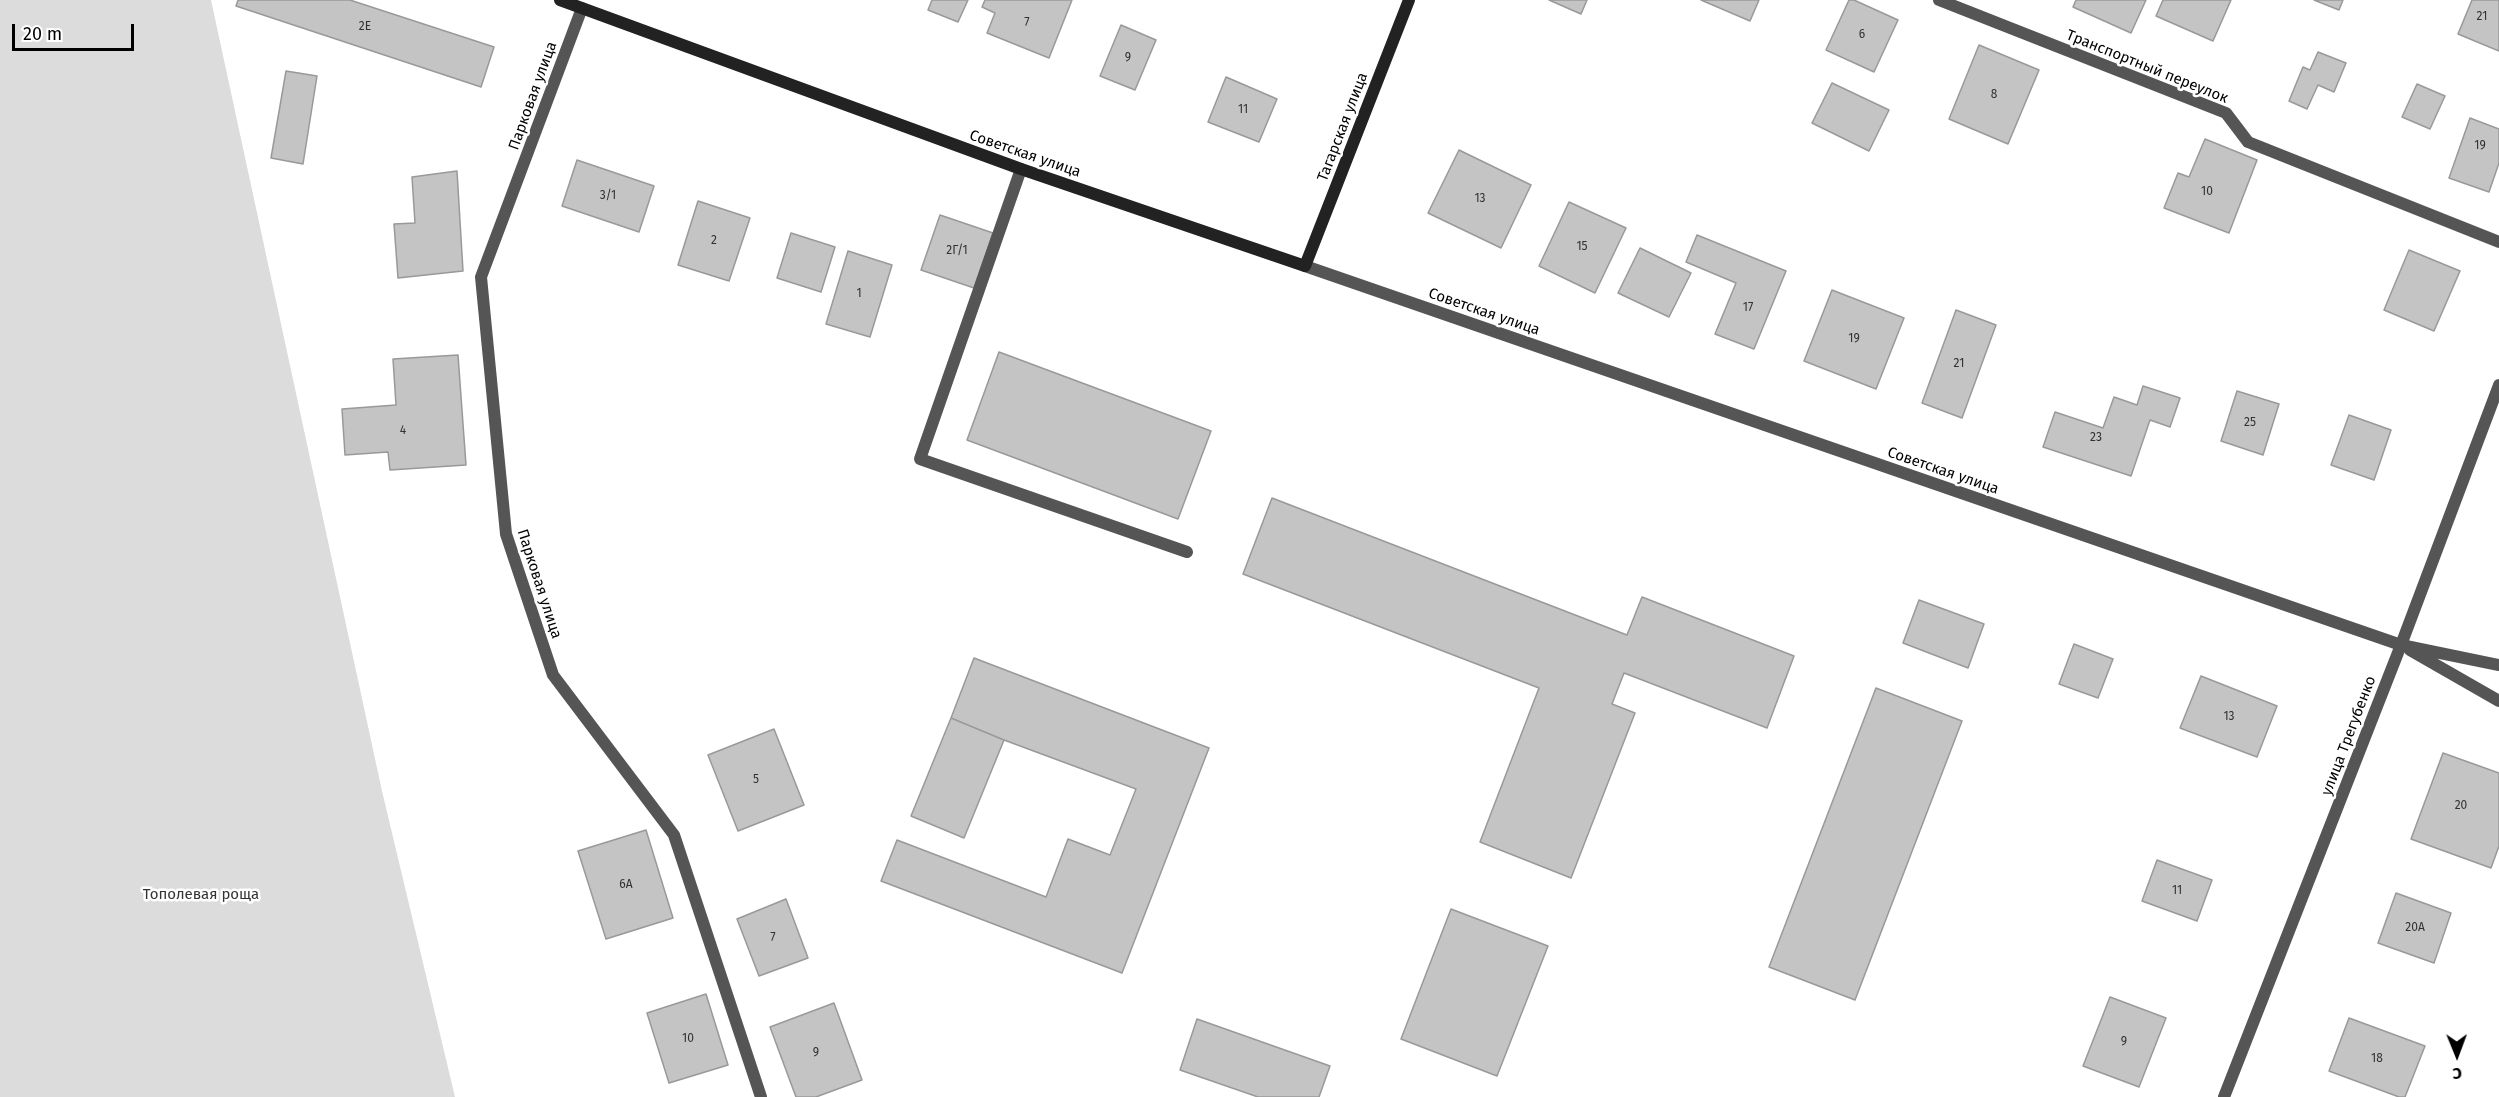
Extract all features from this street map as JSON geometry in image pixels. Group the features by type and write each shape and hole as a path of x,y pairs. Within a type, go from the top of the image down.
{"street":[{"name":"Советская улица","path":"560,0 1021,169 2401,645 2499,665"},
{"name":"Тагарская улица","path":"1305,266 1408,0"},
{"name":"Транспортный переулок","path":"1940,0 2226,113 2248,142 2499,242"},
{"name":"Парковая улица","path":"582,8 481,277 506,534 553,675 674,835 761,1097"},
{"path":"1021,169 920,459 1187,552"},
{"name":"улица Трегубенко","path":"2224,1097 2401,645 2499,385"},
{"name":"Советская улица","path":"2401,645 2499,701"}],"green space":[{"name":"Тополевая роща","path":"0,0 211,0 382,791 455,1097 0,1097"}],"building":[{"path":"238,0 350,0 494,47 481,87 236,6"},
{"path":"932,0 968,0 958,22 928,10"},
{"path":"985,0 1072,0 1049,58 987,33 995,13 982,7"},
{"path":"1549,0 1587,0 1581,14"},
{"path":"1701,0 1759,0 1750,21"},
{"path":"1849,0 1854,0 1898,20 1874,72 1826,50"},
{"path":"2076,0 2146,0 2131,33 2073,7"},
{"path":"2163,0 2231,0 2213,41 2156,16"},
{"path":"2314,0 2343,0 2339,10"},
{"path":"2472,0 2499,0 2499,51 2458,34"},
{"path":"1121,25 1156,40 1135,90 1100,76"},
{"path":"1979,45 2039,70 2008,144 1949,119"},
{"path":"2318,52 2346,63 2334,92 2318,85 2307,109 2289,101 2303,67 2310,70"},
{"path":"286,71 317,76 303,164 271,158"},
{"path":"1226,77 1277,99 1259,142 1208,122"},
{"path":"1832,83 1889,110 1869,151 1812,123"},
{"path":"2417,84 2445,96 2430,129 2402,117"},
{"path":"2470,118 2499,129 2499,163 2489,192 2449,178"},
{"path":"2205,139 2257,160 2229,233 2164,208 2178,173 2189,177"},
{"path":"1459,150 1531,185 1501,248 1428,213"},
{"path":"577,160 654,186 639,232 562,206"},
{"path":"457,171 463,271 398,278 394,224 415,223 412,177"},
{"path":"698,201 750,218 729,281 678,265"},
{"path":"1569,202 1626,228 1595,293 1539,266"},
{"path":"940,215 993,233 974,288 921,270"},
{"path":"791,233 835,247 821,292 777,278"},
{"path":"1697,235 1786,271 1754,349 1715,334 1736,283 1686,262"},
{"path":"1640,248 1691,273 1669,317 1618,293"},
{"path":"2409,250 2460,271 2434,331 2384,310"},
{"path":"848,251 892,265 870,337 826,324"},
{"path":"1832,290 1904,318 1876,389 1804,361"},
{"path":"1956,310 1996,325 1962,418 1922,403"},
{"path":"999,352 1211,431 1178,519 967,440"},
{"path":"458,355 466,465 390,470 388,452 345,455 342,409 396,405 393,359"},
{"path":"2143,386 2180,398 2170,427 2150,420 2131,476 2043,447 2055,412 2103,428 2114,397 2137,405"},
{"path":"2237,391 2279,404 2263,455 2221,441"},
{"path":"2349,415 2391,430 2374,480 2331,465"},
{"path":"1272,498 1627,635 1642,597 1794,656 1767,728 1624,673 1612,704 1635,713 1571,878 1480,842 1539,688 1243,574"},
{"path":"1919,600 1984,624 1968,668 1903,643"},
{"path":"2074,644 2113,659 2098,698 2059,684"},
{"path":"974,658 1209,748 1122,973 881,881 897,840 1046,897 1068,839 1110,855 1136,789 951,718"},
{"path":"2201,676 2277,706 2257,757 2180,728"},
{"path":"1876,688 1962,721 1855,1000 1769,967"},
{"path":"951,718 1004,740 964,838 911,816"},
{"path":"774,729 804,805 738,831 708,755"},
{"path":"2443,753 2499,773 2499,846 2491,868 2411,839"},
{"path":"646,830 673,918 606,939 578,851"},
{"path":"2157,860 2212,880 2197,921 2142,901"},
{"path":"2396,893 2451,913 2434,963 2378,943"},
{"path":"786,899 808,958 759,976 737,919"},
{"path":"1451,909 1548,946 1497,1076 1401,1039"},
{"path":"706,994 728,1065 669,1083 647,1013"},
{"path":"2110,997 2166,1018 2139,1087 2083,1066"},
{"path":"834,1003 862,1080 816,1097 796,1097 770,1027"},
{"path":"2349,1018 2425,1046 2405,1097 2399,1097 2329,1071"},
{"path":"1197,1019 1330,1066 1319,1097 1258,1097 1180,1070"}]}
